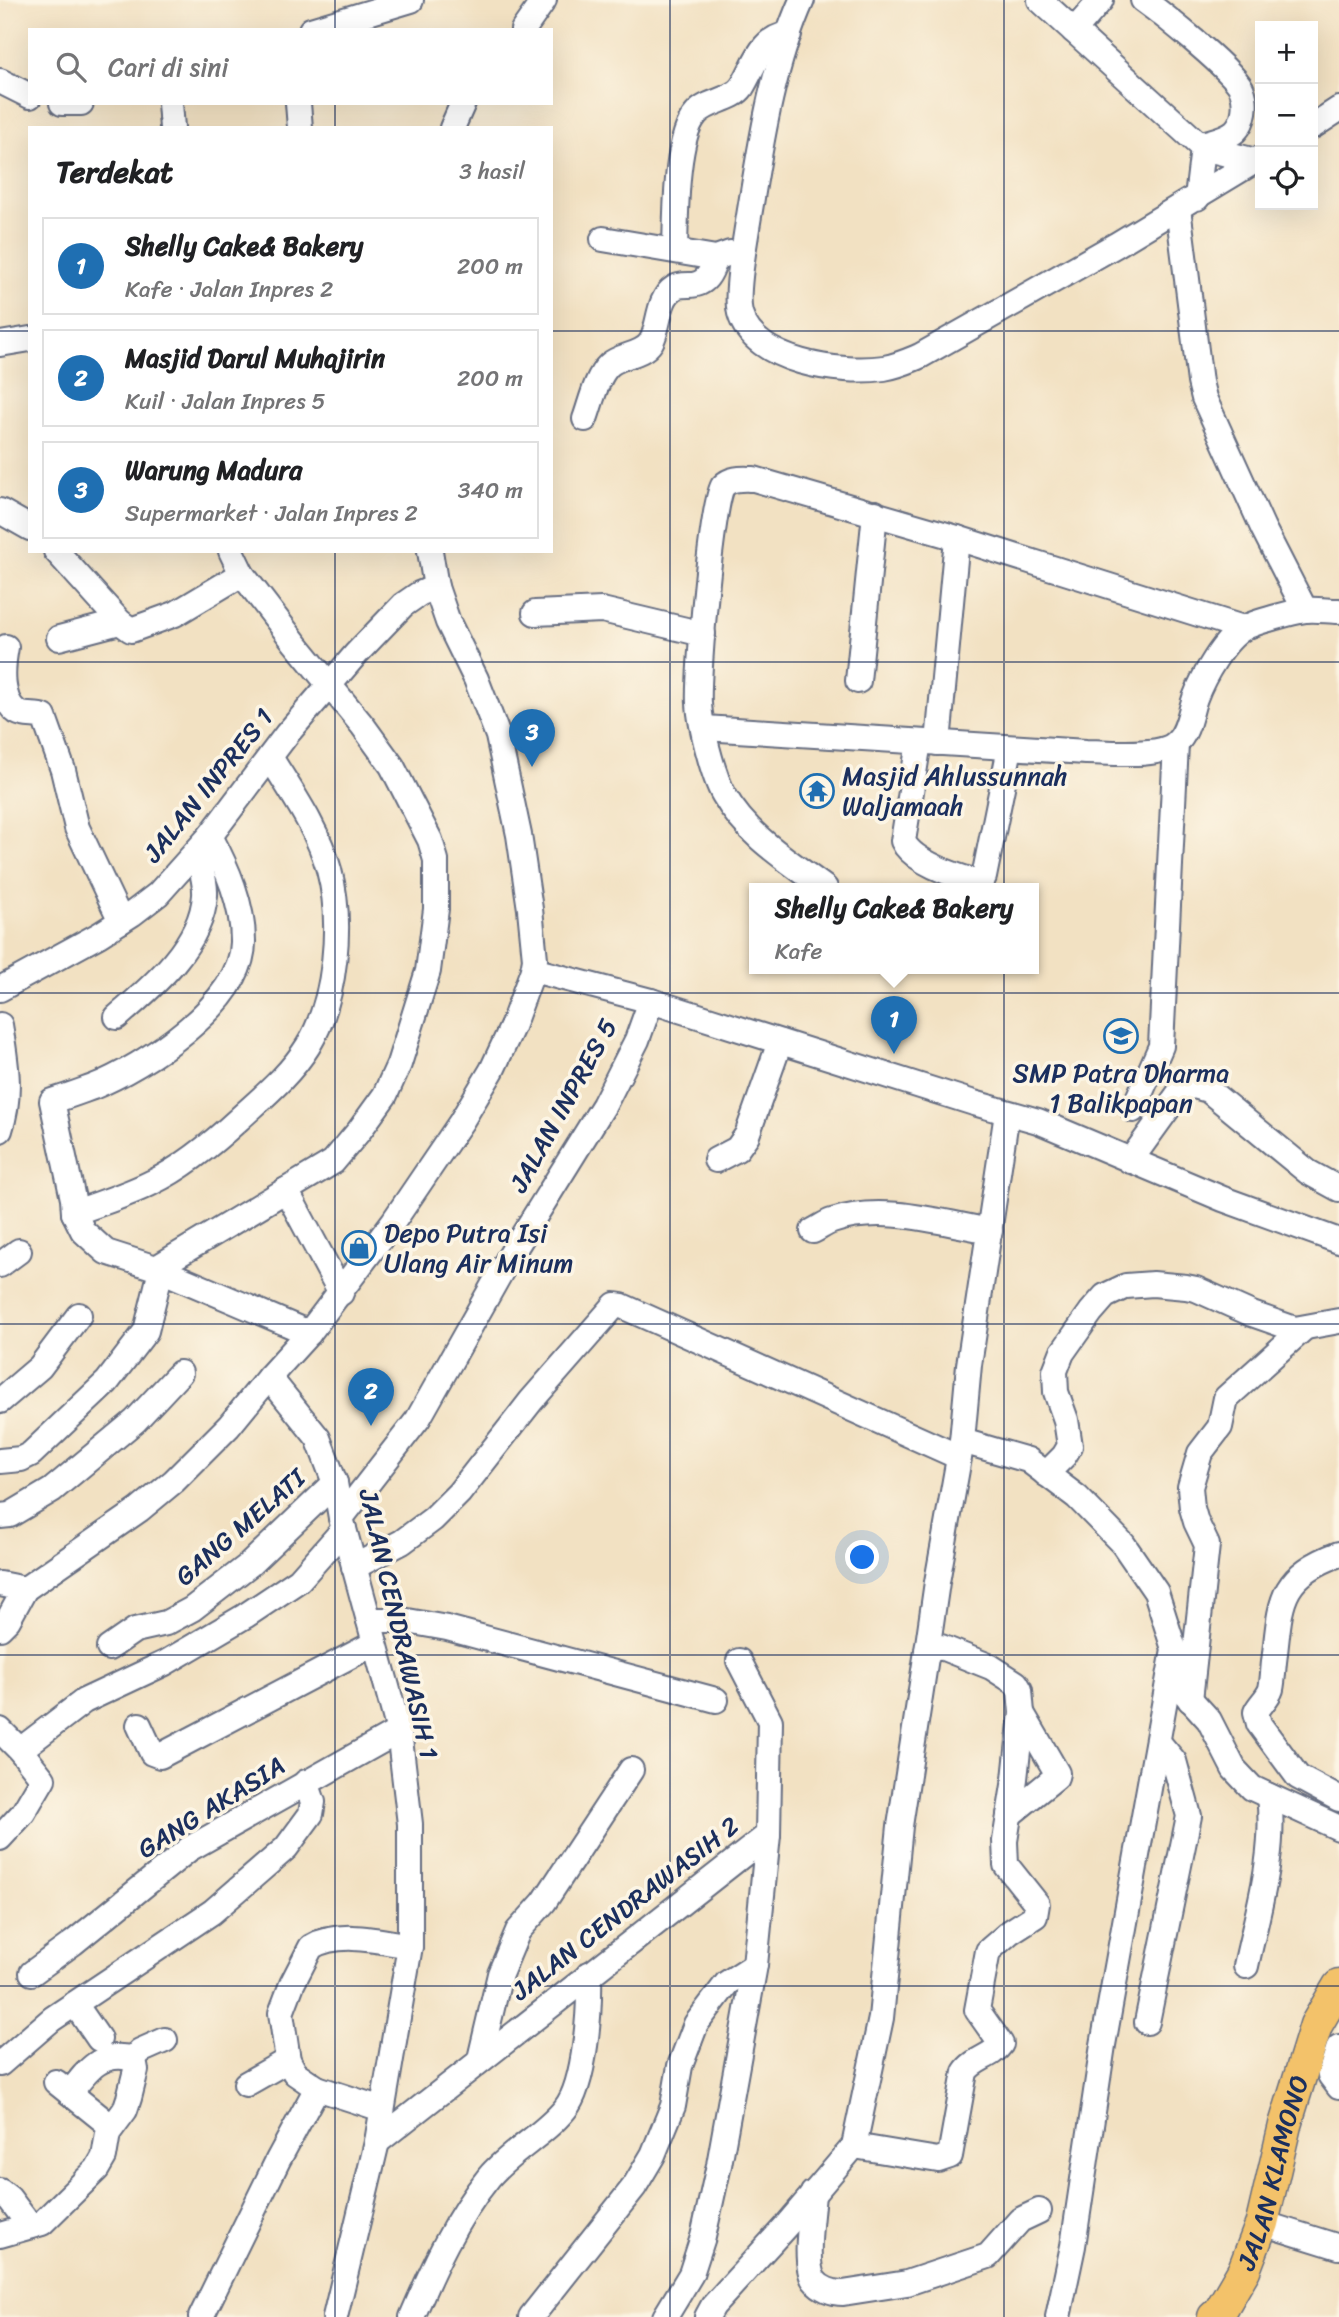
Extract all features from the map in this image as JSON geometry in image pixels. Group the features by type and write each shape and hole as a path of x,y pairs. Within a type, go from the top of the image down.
{"main road":[{"name":"JALAN KLAMONO","path":"1214,2317 1244,2270 1262,2223 1285,2125 1316,2025 1339,1986"}],"street":[{"path":"318,28 411,0"},
{"path":"524,28 544,0"},
{"path":"803,0 789,34 770,101 745,244 739,309 750,333 778,352 805,362 832,368 872,369 900,364 920,356 1116,245 1255,162"},
{"path":"1040,0 1202,147 1255,159"},
{"path":"1073,31 1101,0"},
{"path":"1143,0 1195,42 1238,82 1242,90 1244,114 1237,129 1202,147 1187,203 1200,382 1204,398 1263,528 1305,610"},
{"path":"674,250 677,181 689,125 697,113 740,90 767,42 776,36 789,34"},
{"path":"0,80 28,95"},
{"path":"170,105 172,126"},
{"path":"298,105 300,126"},
{"path":"453,126 462,105"},
{"path":"1318,122 1339,109"},
{"path":"604,239 716,258 726,256 745,244"},
{"path":"585,419 603,372 611,363 647,348 653,339 665,298 673,288 705,281 716,258"},
{"path":"0,344 28,339"},
{"path":"818,883 766,845 734,810 717,780 699,704 699,674 718,501 723,486 734,479 754,479 875,513 1243,628"},
{"path":"0,511 28,525"},
{"path":"858,681 875,513"},
{"path":"957,538 928,742 903,841 914,855 950,882 978,882 984,877 1010,748"},
{"path":"58,553 120,622 131,629 157,622 201,600 242,574"},
{"path":"0,1461 21,1459 31,1454 119,1368 146,1331 159,1269 333,1162 364,1124 391,1083 428,971 438,895 436,860 429,840 392,766 242,574 232,553"},
{"path":"0,1628 8,1620 25,1589 139,1510 174,1481 229,1426 341,1293 461,1122 503,1047 533,970 535,959 530,909 504,760 488,708 448,622 436,587 430,553"},
{"name":"JALAN INPRES 1","path":"0,989 121,921 158,894 204,843 293,726 329,685 403,605 436,587"},
{"path":"535,613 602,610 703,634"},
{"path":"1133,1110 1161,1046 1176,744 1186,726 1195,696 1212,663 1243,628 1305,610 1339,611"},
{"path":"59,638 120,622"},
{"path":"6,647 0,676 1,691 6,703 15,712 44,718 48,725 63,770 77,828 121,921"},
{"path":"704,728 1010,748 1135,752 1166,749 1176,744"},
{"path":"74,1213 154,1182 213,1143 287,1074 308,1046 320,1022 334,955 334,892 325,858 306,816 270,757"},
{"path":"117,1017 162,978 196,928 204,905 204,843"},
{"path":"204,843 231,877 244,942 237,971 210,1009 154,1055 94,1087 52,1101 74,1213 83,1231 106,1252 159,1269 309,1333"},
{"path":"533,970 651,1001 1038,1121 1223,1199 1339,1241"},
{"name":"JALAN INPRES 5","path":"20,1750 84,1701 165,1663 245,1616 299,1580 418,1419 507,1261 604,1105 637,1040 651,1001"},
{"path":"0,1026 9,1082 6,1112 0,1130"},
{"path":"716,1160 737,1149 747,1135 780,1042"},
{"path":"1130,1161 1182,1089 1194,1086 1208,1090 1308,1172 1339,1189"},
{"path":"707,2317 713,2306 854,2146 861,2119 881,2018 900,1826 936,1582 960,1449 1007,1112"},
{"path":"286,1190 341,1293"},
{"path":"813,1231 831,1221 875,1214 905,1216 990,1231"},
{"path":"1046,1474 1070,1446 1066,1420 1056,1392 1055,1371 1062,1353 1105,1296 1126,1286 1153,1284 1186,1287 1295,1329 1339,1321"},
{"path":"355,1567 402,1542 433,1519 459,1493 531,1401 615,1305 960,1449 1028,1460 1077,1497 1124,1544 1156,1592 1174,1649 1103,2045 1073,2246 1058,2317"},
{"path":"0,1401 40,1367 79,1315"},
{"path":"1191,1700 1207,1545 1192,1508 1194,1470 1200,1453 1220,1426 1227,1398 1304,1328"},
{"path":"0,1516 10,1515 52,1490 135,1421 180,1373"},
{"name":"JALAN CENDRAWASIH 1","path":"269,1377 318,1438 335,1483 343,1524 399,1731 411,1824 410,1946 377,2142 335,2317"},
{"name":"GANG MELATI","path":"109,1648 135,1630 166,1623 192,1609 249,1565 335,1483"},
{"path":"1339,1554 1319,1562 1287,1590 1281,1608 1271,1689 1256,1712 1259,1724 1298,1777 1339,1800"},
{"path":"0,1584 25,1589"},
{"path":"139,1725 152,1753 160,1756 372,1632 402,1620 447,1628 716,1700"},
{"path":"854,2146 938,2160 950,2156 965,2072 969,2066 998,2049 1001,2044 978,2010 988,1951 1035,1916 1037,1910 1037,1905 1006,1864 1005,1841 1022,1713 1020,1690 1016,1683 991,1667 941,1647 927,1651"},
{"name":"JALAN CENDRAWASIH 2","path":"377,2142 768,1835 770,1721 739,1661"},
{"path":"1170,1678 1209,1720 1234,1769 1252,1788 1339,1828"},
{"path":"1009,1815 1056,1777 1057,1773 1022,1713"},
{"path":"0,1730 42,1775 42,1783 23,1813 0,1838"},
{"name":"GANG AKASIA","path":"32,1972 73,1943 189,1849 399,1731"},
{"path":"1147,2022 1189,1816 1174,1761 1158,1742"},
{"path":"480,2059 500,1974 518,1931 544,1902 631,1770"},
{"path":"0,2064 52,2019 212,1912 286,1848 311,1814 313,1802 306,1782"},
{"path":"1246,1966 1271,1851 1272,1820 1269,1796"},
{"path":"665,2317 691,2274 703,2237 719,2165 755,1965 768,1835"},
{"path":"382,2109 317,2088 295,2073 288,2060 281,2010 314,1945 362,1938 410,1946"},
{"path":"530,2317 634,2187 653,2155 673,2106 680,2066 695,2024 727,1983 755,1965"},
{"path":"412,2317 431,2273 459,2221 490,2175 566,2108 577,2083 590,2007 589,1974"},
{"path":"75,2004 99,2039"},
{"path":"0,2235 42,2222 97,2169 104,2157 108,2133 125,2110 134,2079 134,2059 139,2051 165,2040"},
{"path":"1339,2047 1330,2075 1339,2087"},
{"path":"112,2127 63,2087 106,2058 122,2055 134,2059"},
{"path":"246,2084 288,2060"},
{"path":"201,2317 278,2160 317,2088"},
{"path":"0,2191 9,2198 30,2226"},
{"path":"813,2193 809,2255 814,2279 822,2287 843,2294 906,2283 988,2256 1020,2220 1039,2211"},
{"path":"1262,2223 1339,2247"}],"place":[{"name":"Warung Madura","path":"532,767"},
{"name":"Masjid Ahlussunnah Waljamaah","path":"817,791"},
{"name":"SMP Patra Dharma 1 Balikpapan","path":"1121,1036"},
{"name":"Shelly Cake& Bakery","path":"894,1054"},
{"name":"Depo Putra Isi Ulang Air Minum","path":"359,1248"},
{"name":"Masjid Darul Muhajirin","path":"371,1426"}]}
